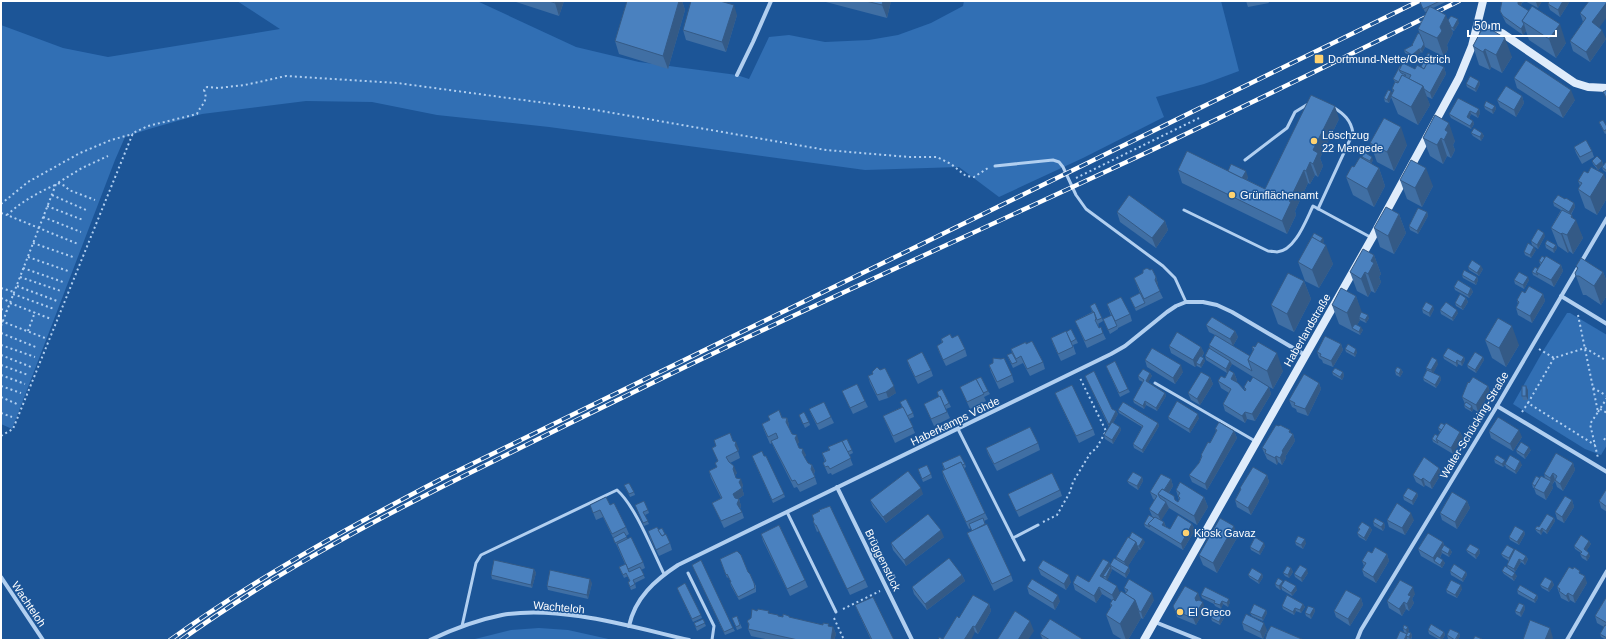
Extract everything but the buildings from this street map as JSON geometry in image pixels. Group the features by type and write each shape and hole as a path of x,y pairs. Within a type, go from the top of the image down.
{"street":[{"path":"737,74 753,42 770,1"},
{"name":"Haberlandstraße","path":"1144,640 1372,238 1459,78 1472,46 1483,1"},
{"path":"1478,25 1502,33 1575,82 1588,87 1607,88"},
{"name":"Walter-Schücking-Straße","path":"1357,640 1607,218"},
{"path":"1561,296 1607,324"},
{"name":"Haberkamps Vöhde","path":"629,626 635,606 649,587 664,574 696,556 1125,346 1176,306 1186,302 1203,302 1222,308 1305,355"},
{"path":"1497,406 1607,472"},
{"name":"Brüggenstück","path":"837,487 912,640"},
{"path":"1567,640 1607,571"},
{"name":"Wachteloh","path":"1,578 43,640"},
{"name":"Wachteloh","path":"430,640 462,626 503,615 538,612 582,617 689,640"},
{"path":"1155,622 1200,640"}],"lane":[{"path":"1245,160 1286,128 1296,112 1312,102"},
{"path":"1318,209 1353,133 1349,119 1329,105"},
{"path":"995,166 1053,160 1059,162 1063,167 1076,196 1086,208 1163,266 1175,278 1186,302"},
{"path":"1184,210 1268,251 1278,252 1287,249 1294,243 1313,206 1372,238"},
{"path":"1155,383 1257,442"},
{"path":"958,429 1024,560"},
{"path":"462,626 476,563 481,555 617,490 624,496 632,509 664,574"},
{"path":"787,512 836,612"},
{"path":"1013,538 1038,525"},
{"path":"688,573 714,626 712,640"}],"path":[{"path":"1,204 28,182 80,153 111,140 133,134 148,126 197,114 200,107 205,102 207,96 204,90 207,87 218,88 245,85 286,76 398,83 590,109 826,150 909,157 937,157 951,164 966,176 974,177 983,170 995,166"},
{"path":"1070,181 1199,118"},
{"path":"1,436 12,429 133,134"},
{"path":"7,215 16,206 32,196 82,168 108,156"},
{"path":"1,326 57,183"},
{"path":"57,183 65,186 69,190 95,200"},
{"path":"52,195 86,210"},
{"path":"47,206 83,220"},
{"path":"1,213 78,244"},
{"path":"43,217 81,232"},
{"path":"33,243 73,257"},
{"path":"28,257 68,271"},
{"path":"23,268 63,282"},
{"path":"20,277 61,291"},
{"path":"16,286 57,301"},
{"path":"1,288 54,309"},
{"path":"1,298 51,318"},
{"path":"1572,303 1570,310 1578,315 1598,412"},
{"path":"1,309 7,311"},
{"path":"28,331 35,312"},
{"path":"2,321 45,338"},
{"path":"1,333 38,348"},
{"path":"1,345 35,357"},
{"path":"1532,345 1554,358"},
{"path":"1519,419 1554,358 1585,348 1607,361"},
{"path":"1,355 31,367"},
{"path":"1,365 28,375"},
{"path":"1038,525 1057,515 1070,492 1073,482 1091,452 1096,449 1106,431 1076,371"},
{"path":"1,375 25,384"},
{"path":"1,386 21,393"},
{"path":"1593,388 1607,397 1590,424 1600,467"},
{"path":"1,397 17,404"},
{"path":"1528,403 1595,445"},
{"path":"1600,409 1607,413"},
{"path":"1,412 12,417"},
{"path":"1604,440 1607,435"},
{"path":"844,640 832,614 887,588"}],"shaded area":[{"path":"237,1 477,1 576,47 639,62 737,75 749,79 769,37 789,35 825,42 869,40 898,35 931,23 963,6 964,1 1221,1 1239,71 1204,84 1156,97 1164,117 1083,158 999,197 959,167 865,170 549,127 437,115 372,102 306,101 202,114 149,129 125,137 12,429 1,424 1,25 63,48 108,57 280,29"},
{"path":"1567,313 1570,313 1607,335 1607,445 1601,455 1585,449 1513,404 1543,351"},
{"path":"539,628 568,630 613,640 471,640 511,630"}],"railway":[{"path":"170,640 269,574 373,515 443,478 1419,1"},
{"path":"181,640 218,614 294,567 412,502 736,343 1176,139 1459,1"}],"place":[{"name":"Dortmund-Nette/Oestrich","path":"1319,59"},
{"name":"Löschzug 22 Mengede","path":"1314,141"},
{"name":"Grünflächenamt","path":"1232,195"},
{"name":"Kiosk Gavaz","path":"1186,533"},
{"name":"El Greco","path":"1180,612"}]}
